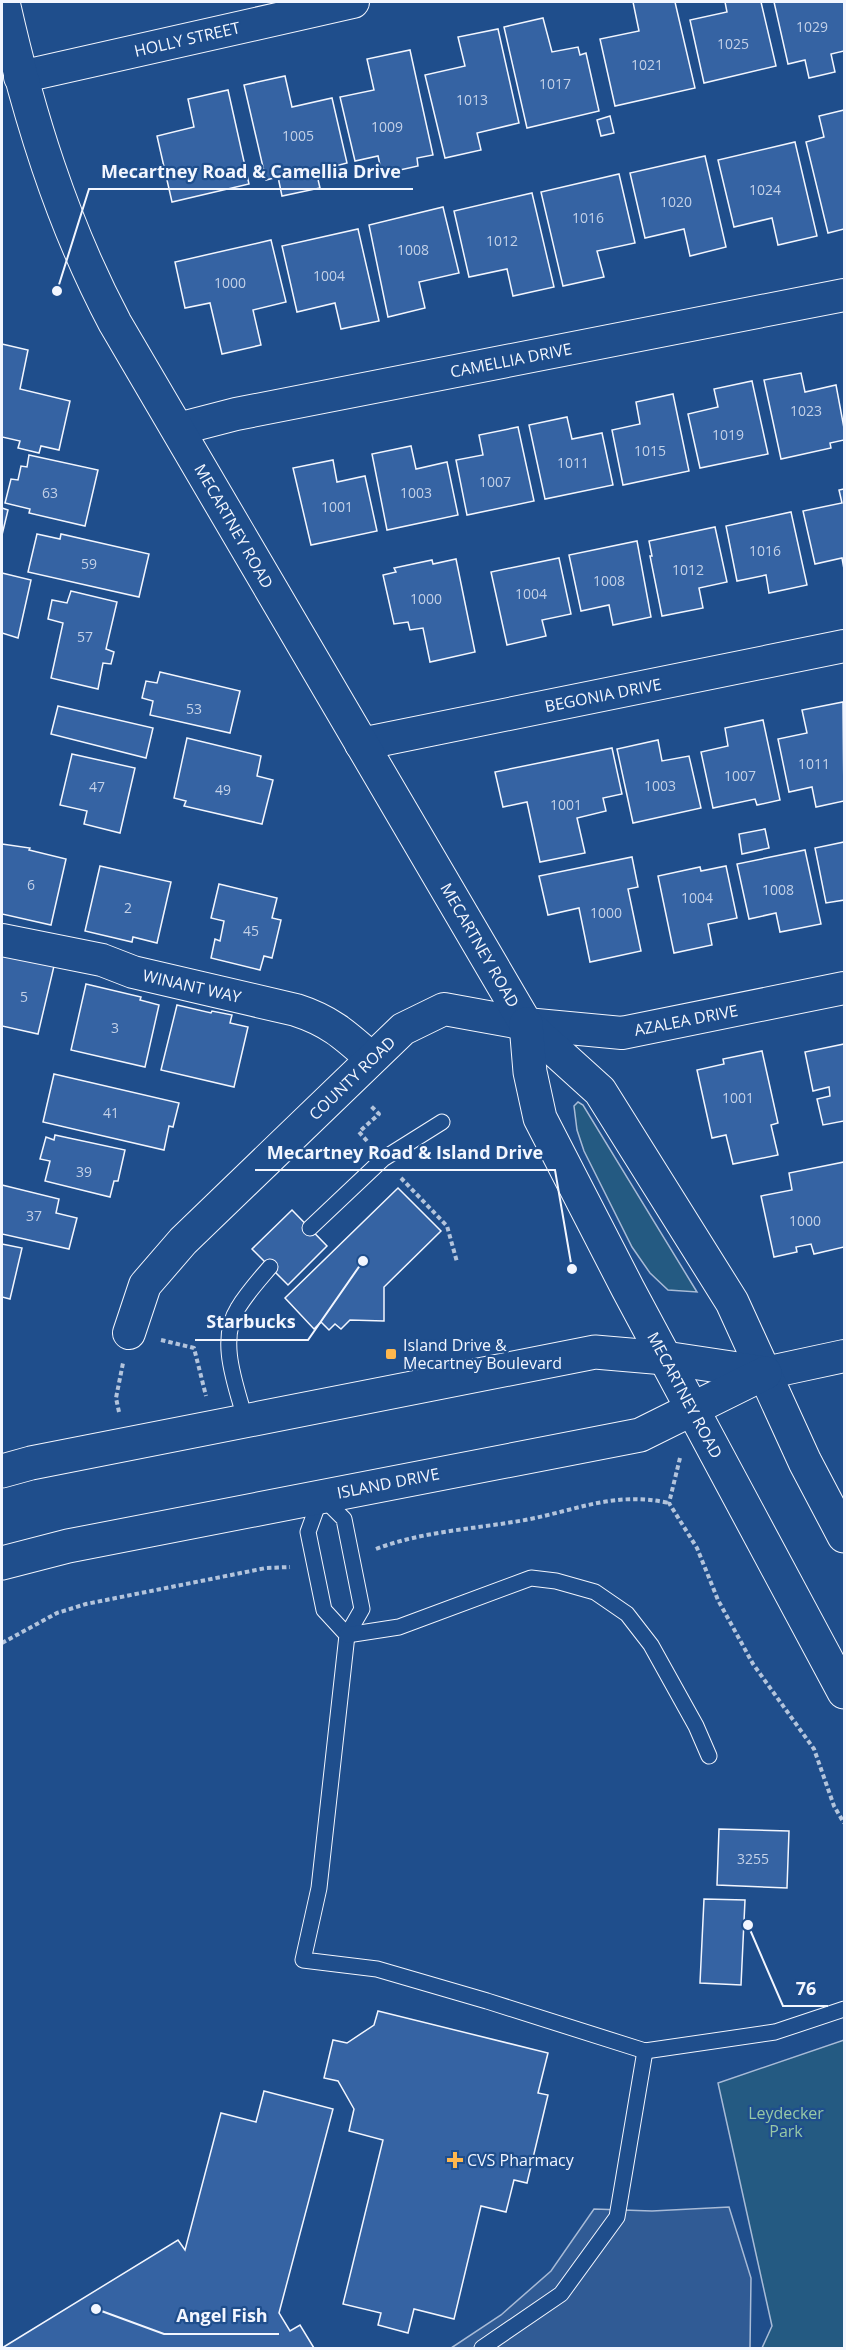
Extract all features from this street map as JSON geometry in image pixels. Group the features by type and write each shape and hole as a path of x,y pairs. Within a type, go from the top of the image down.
{"main road":[{"name":"MECARTNEY ROAD","path":"3,2 20,77 45,161 90,276 115,323 526,1024 600,1091 732,1302 805,1462 844,1536"},
{"name":"MECARTNEY ROAD","path":"526,1024 530,1072 540,1118 665,1358 844,1692"},
{"name":"ISLAND DRIVE","path":"2,1471 31,1463 595,1352 665,1358 765,1373"},
{"name":"ISLAND DRIVE","path":"2,1563 68,1546 640,1435 765,1373"}],"street":[{"name":"HOLLY STREET","path":"20,77 353,2"},
{"name":"CAMELLIA DRIVE","path":"178,429 248,411 844,295"},
{"name":"BEGONIA DRIVE","path":"361,744 844,646"},
{"name":"WINANT WAY","path":"2,940 102,960 133,972 304,1012 319,1017 343,1033 371,1058"},
{"name":"AZALEA DRIVE","path":"526,1024 622,1033 844,988"},
{"name":"COUNTY ROAD","path":"129,1333 145,1285 183,1241 403,1029 444,1009 526,1024"},
{"name":"ISLAND DRIVE","path":"765,1373 844,1356"}],"lane":[{"path":"310,1228 383,1159 442,1122"},
{"path":"246,1422 230,1361 228,1336 237,1309 270,1267"},
{"path":"347,1635 324,1610 308,1532 321,1496 344,1519 362,1610 347,1635 319,1888 303,1960 377,1969 645,2051 775,2032 844,2008"},
{"path":"347,1635 399,1627 531,1578 556,1581 595,1592 627,1614 651,1645 696,1726 709,1756"},
{"path":"482,2349 561,2294 617,2217 645,2051"}],"path":[{"path":"126,1445 116,1398 129,1333 194,1348 213,1428"},
{"path":"692,1408 669,1503 697,1548 718,1600 753,1665 814,1749 834,1806 844,1824"}],"green space":[{"path":"578,1102 583,1105 697,1292 668,1290 650,1273 632,1247 584,1151 577,1130 574,1106"},
{"name":"Leydecker Park","path":"844,2040 844,2348 762,2348 772,2326 718,2083"}],"shaded area":[{"path":"729,2207 751,2278 750,2348 451,2348 501,2315 551,2271 594,2209 652,2211"}],"building":[{"path":"633,2 675,2 695,88 615,106 600,39 639,31"},
{"path":"725,2 761,2 776,66 704,83 690,20 727,12"},
{"path":"774,2 844,2 844,51 831,54 835,72 809,78 805,60 788,64"},
{"path":"543,18 552,52 578,47 580,55 586,53 599,111 527,128 504,27"},
{"path":"498,29 519,123 477,133 481,150 445,158 425,75 465,66 458,37"},
{"path":"410,50 433,155 417,158 418,166 382,174 378,156 355,161 340,97 374,90 367,59"},
{"path":"285,76 292,107 332,98 347,163 316,171 320,188 282,196 278,177 266,180 244,85"},
{"path":"228,90 249,184 172,202 157,136 194,127 188,99"},
{"path":"844,110 844,229 828,233 806,142 824,137 819,116"},
{"path":"610,116 614,133 601,136 597,120"},
{"path":"795,142 817,236 778,245 772,218 734,227 718,160"},
{"path":"705,156 726,247 690,256 684,229 645,238 630,173"},
{"path":"619,174 635,243 597,251 604,277 563,286 541,192"},
{"path":"532,193 554,287 513,296 507,269 469,277 454,211"},
{"path":"443,207 459,273 419,282 425,308 388,317 369,225"},
{"path":"358,229 379,321 341,329 335,303 297,312 282,246"},
{"path":"271,240 286,302 253,310 261,345 222,354 210,303 185,308 175,262"},
{"path":"2,344 28,350 20,389 70,401 59,450 41,446 39,453 18,448 20,441 2,437"},
{"path":"801,373 805,392 836,385 844,440 830,443 831,448 781,459 764,380"},
{"path":"752,381 768,454 700,468 688,414 718,407 714,389"},
{"path":"673,394 689,471 623,485 612,430 640,424 636,402"},
{"path":"567,417 572,439 602,433 613,485 545,499 529,425"},
{"path":"518,427 534,501 467,515 456,460 483,455 479,435"},
{"path":"411,446 416,469 447,462 458,515 387,530 372,454"},
{"path":"29,455 98,470 85,526 29,513 30,509 5,503 11,479 18,480 21,466 27,467"},
{"path":"333,460 337,482 365,476 377,531 311,545 293,468"},
{"path":"844,489 844,569 842,558 815,564 803,511 842,503 839,490"},
{"path":"2,508 8,510 2,535"},
{"path":"791,512 807,585 769,593 766,575 737,581 726,526"},
{"path":"715,527 727,582 699,588 703,608 662,616 649,541"},
{"path":"37,534 60,539 61,534 149,554 139,597 28,572"},
{"path":"637,541 651,617 613,625 609,605 581,611 569,555"},
{"path":"559,558 571,614 542,620 546,636 507,645 491,572"},
{"path":"456,559 475,652 430,662 423,628 410,630 408,622 394,624 383,575 396,572 394,568 432,560 433,564"},
{"path":"2,573 31,580 18,638 2,633"},
{"path":"71,591 117,602 106,649 114,652 111,664 103,663 98,689 51,678 63,623 48,619 52,600 67,603"},
{"path":"160,672 240,691 230,733 150,715 153,701 142,698 146,681 157,683"},
{"path":"843,702 844,801 816,807 812,787 789,792 778,739 807,733 802,710"},
{"path":"58,706 153,728 146,758 51,734"},
{"path":"763,720 780,800 757,805 755,799 713,808 701,752 728,746 725,728"},
{"path":"187,738 261,756 257,776 273,780 262,824 184,806 186,801 174,798"},
{"path":"658,740 662,761 689,756 701,808 633,823 617,749"},
{"path":"612,748 622,794 603,798 606,811 577,818 585,853 540,862 527,802 503,807 495,772"},
{"path":"72,754 135,768 120,833 84,824 87,811 60,805"},
{"path":"765,829 769,848 742,854 739,834"},
{"path":"844,842 844,900 826,903 815,848"},
{"path":"2,844 30,848 29,850 66,859 51,925 2,914"},
{"path":"805,850 821,924 780,932 776,913 749,919 737,864"},
{"path":"632,857 638,887 628,889 641,951 590,962 579,908 548,915 539,876"},
{"path":"100,866 171,882 157,943 133,937 132,942 85,931"},
{"path":"726,866 737,918 708,924 712,945 674,953 658,876 700,867 701,871"},
{"path":"219,884 277,898 272,918 281,920 272,958 264,956 260,970 211,958 215,939 220,941 224,921 211,918"},
{"path":"2,954 54,966 38,1034 2,1026"},
{"path":"86,984 141,997 140,1000 159,1005 145,1067 71,1050"},
{"path":"177,1005 232,1015 230,1023 248,1027 234,1087 161,1070"},
{"path":"844,1044 844,1121 823,1125 817,1099 830,1096 829,1087 813,1091 805,1052"},
{"path":"762,1051 778,1123 771,1125 778,1155 733,1164 726,1135 712,1138 697,1070 724,1064 723,1059"},
{"path":"54,1074 179,1103 173,1127 169,1126 164,1150 43,1122"},
{"path":"55,1135 125,1150 118,1181 114,1181 110,1197 45,1181 50,1161 40,1159 46,1137 54,1140"},
{"path":"844,1162 844,1247 814,1254 811,1244 796,1247 797,1252 774,1257 761,1196 792,1190 789,1173"},
{"path":"2,1185 59,1199 56,1213 77,1218 69,1249 2,1234"},
{"path":"398,1188 441,1231 384,1287 384,1321 350,1320 341,1329 335,1324 329,1330 321,1322 314,1329 285,1298"},
{"path":"292,1210 327,1246 288,1285 252,1249"},
{"path":"2,1244 22,1248 10,1299 2,1297"},
{"path":"719,1829 789,1831 787,1888 717,1885"},
{"path":"704,1899 745,1900 741,1985 700,1983"},
{"name":"CVS Pharmacy","path":"378,2011 548,2053 538,2093 548,2095 527,2183 514,2180 506,2212 481,2206 454,2319 414,2309 408,2333 378,2325 381,2313 343,2304 383,2140 349,2131 354,2109 338,2081 324,2078 333,2040 347,2043 374,2025"},
{"path":"264,2091 333,2109 279,2313 290,2331 300,2325 314,2348 2,2348 178,2240 185,2250 221,2113 256,2122"}],"place":[{"name":"Mecartney Road & Camellia Drive","path":"57,291"},
{"name":"Starbucks","path":"363,1261"},
{"name":"Mecartney Road & Island Drive","path":"572,1269"},
{"name":"Island Drive & Mecartney Boulevard","path":"391,1354"},
{"name":"76","path":"748,1925"},
{"name":"CVS Pharmacy","path":"455,2160"},
{"name":"Angel Fish","path":"96,2309"}]}
